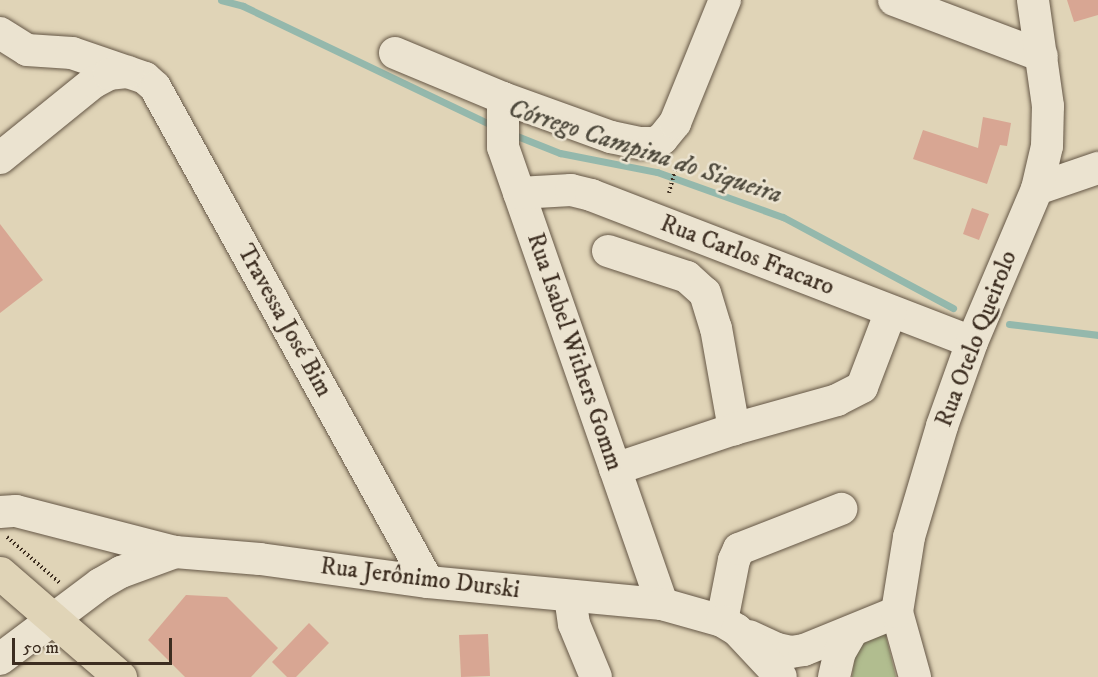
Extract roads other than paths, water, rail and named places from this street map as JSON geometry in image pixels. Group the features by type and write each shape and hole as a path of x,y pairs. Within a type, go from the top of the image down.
{"main road":[{"path":"0,573 120,677"}],"street":[{"path":"395,53 503,106 617,139 654,142 662,139 675,123 725,0"},
{"path":"894,0 1042,56"},
{"name":"Rua Otelo Queirolo","path":"915,677 897,612 901,577 926,476 972,342 1037,189 1047,146 1049,126 1042,56 1033,0"},
{"name":"Travessa José Bim","path":"0,33 27,50 72,53 145,78 155,87 428,582"},
{"path":"0,158 94,82 109,74 128,72"},
{"name":"Rua Isabel Withers Gomm","path":"503,106 503,147 662,604"},
{"path":"1037,189 1098,168"},
{"name":"Rua Carlos Fracaro","path":"519,193 571,190 591,195 972,342"},
{"path":"608,251 687,277 705,293 716,328 734,429"},
{"path":"615,469 734,429 837,400 862,387 891,311"},
{"path":"781,677 729,625 734,560 739,549 841,509"},
{"path":"0,512 26,513 174,552"},
{"name":"Rua Jerônimo Durski","path":"0,658 121,572 174,552 260,559 428,582 662,604 729,625 777,649 791,652 804,650 897,612"},
{"path":"570,596 574,624 596,677"},
{"path":"834,677 840,652 852,631"}],"waterway":[{"name":"Córrego Campina do Siqueira","path":"221,0 243,6 493,126"},
{"name":"Córrego Campina do Siqueira","path":"512,134 560,153 657,172 783,217 953,308"},
{"name":"Córrego Campina do Siqueira","path":"1009,324 1098,335"}]}
